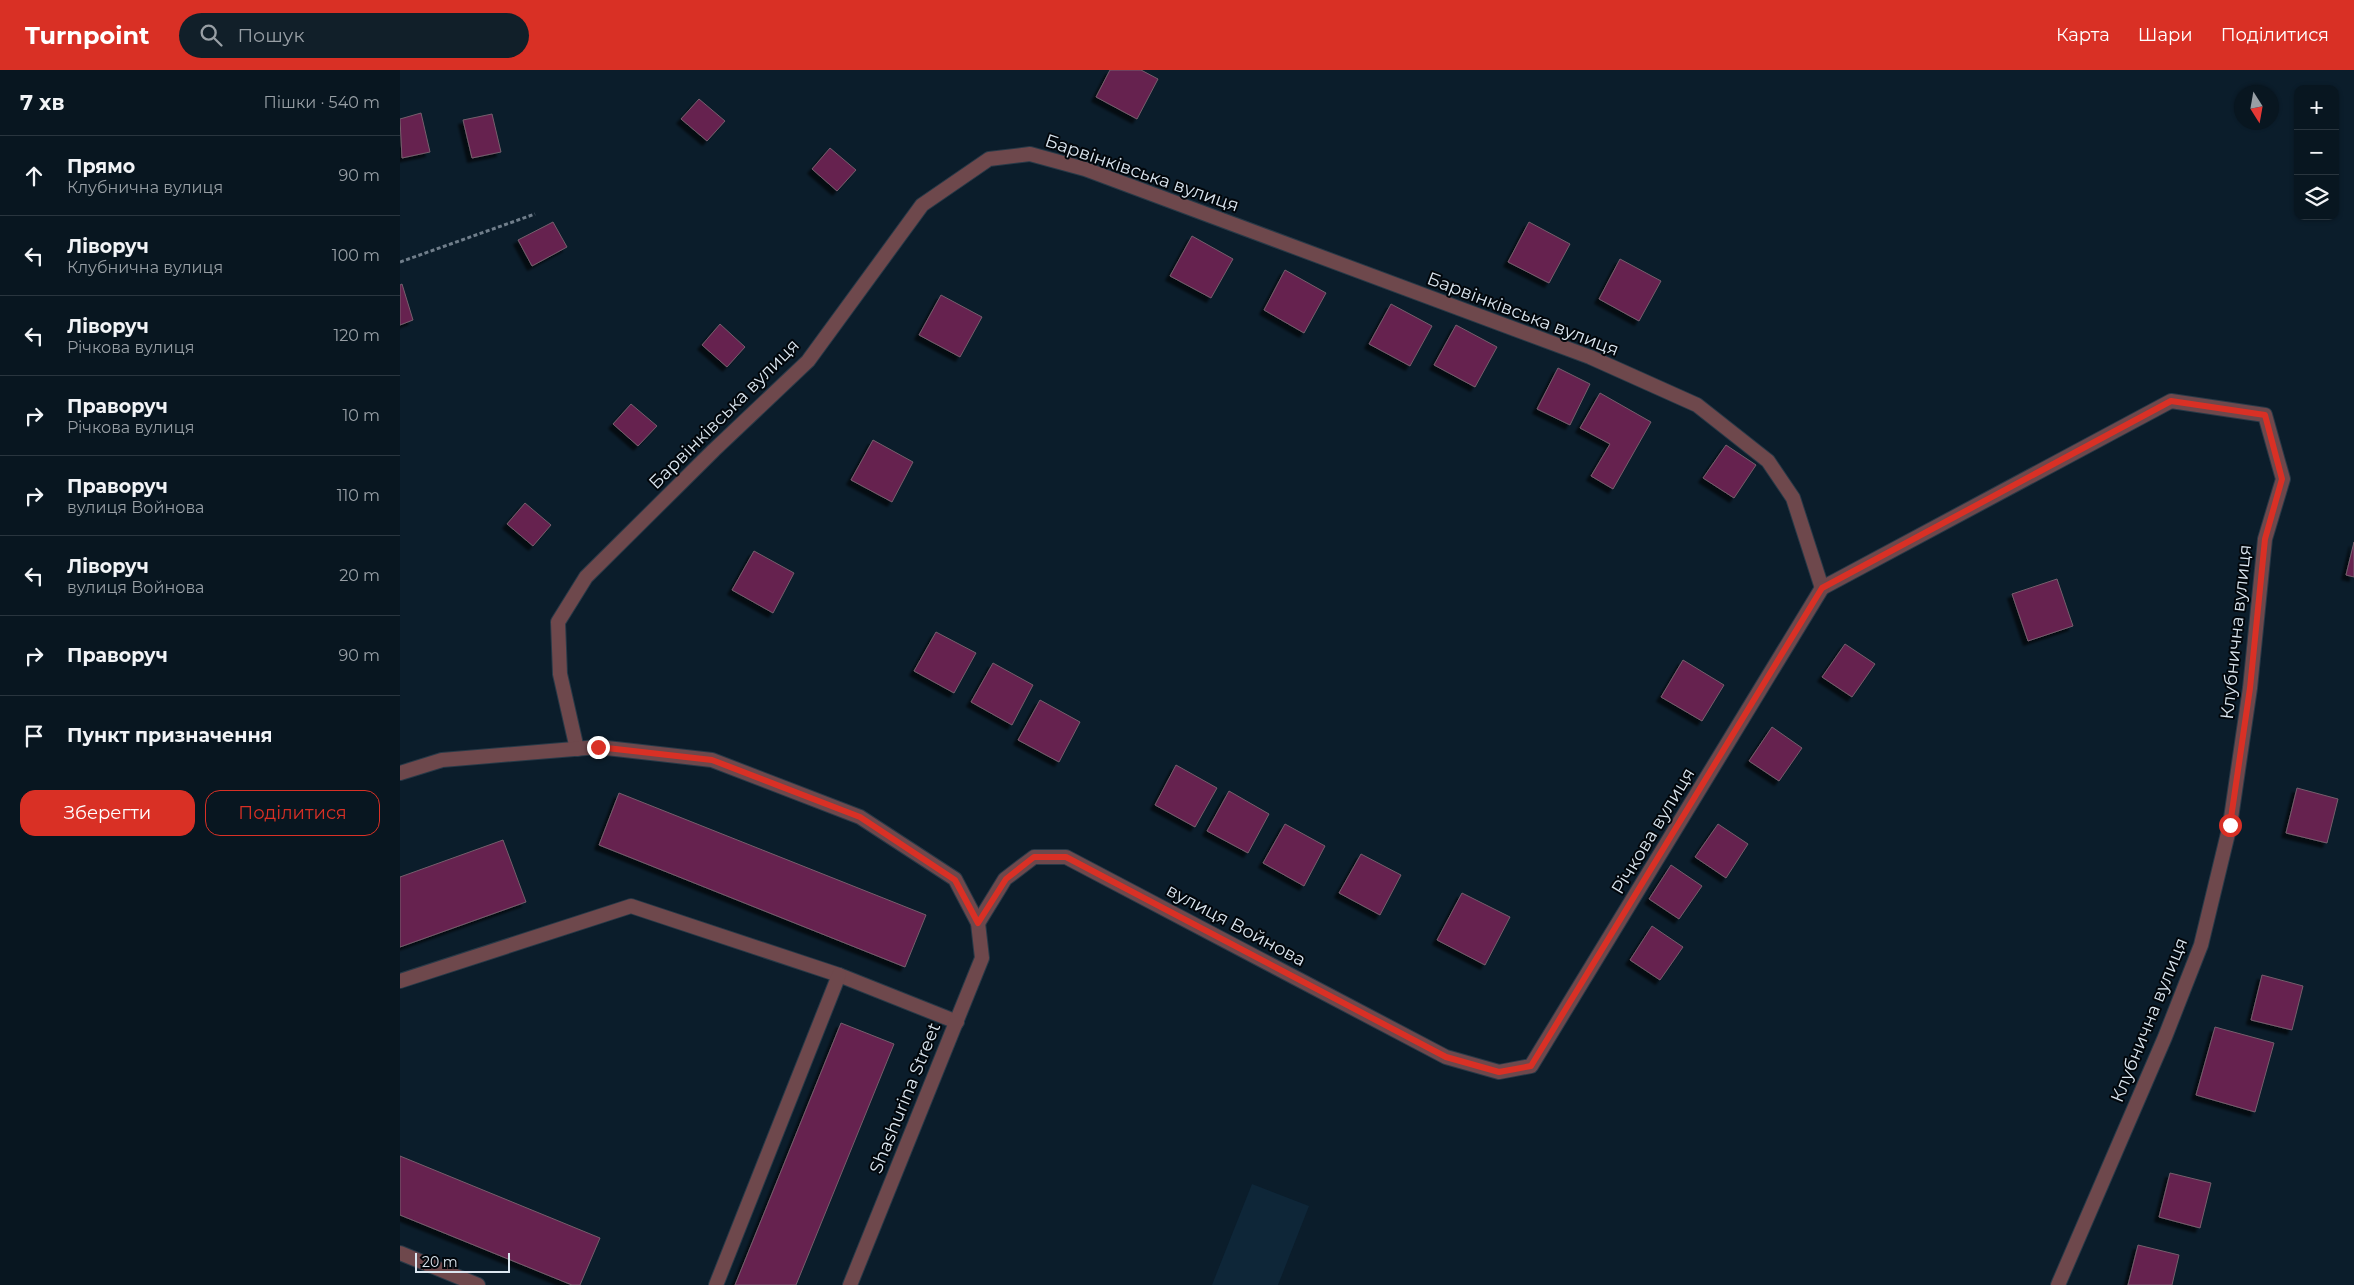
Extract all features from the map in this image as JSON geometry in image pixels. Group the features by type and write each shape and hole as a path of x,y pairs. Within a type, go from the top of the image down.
{"street":[{"name":"Барвінківська вулиця","path":"577,749 560,674 558,622 586,577 714,450 808,361 922,205 989,159 1030,154 1084,169 1590,357 1697,405 1768,461 1792,498 1822,588"},
{"name":"Клубнична вулиця","path":"1822,588 2171,401 2265,415 2282,479 2265,539 2250,688 2230,825 2201,945 2165,1037 2058,1285"},
{"name":"Річкова вулиця","path":"1499,1072 1531,1066 1822,588"},
{"path":"400,773 442,760 598,747 712,760 860,817 955,880 978,923"},
{"name":"вулиця Войнова","path":"978,923 1006,879 1034,857 1066,857 1446,1057 1499,1072"},
{"path":"400,981 631,906 838,976 957,1022"},
{"name":"Shashurina Street","path":"850,1285 982,958 978,923"},
{"path":"716,1285 838,976"},
{"path":"400,1253 478,1285"}],"path":[{"path":"400,262 535,214"}],"shaded area":[{"path":"1252,1184 1309,1206 1278,1285 1212,1285"}],"building":[{"path":"1110,70 1141,70 1158,79 1137,119 1096,97"},
{"path":"699,99 725,121 707,141 681,119"},
{"path":"421,113 430,152 402,158 400,119"},
{"path":"492,114 501,152 472,158 463,120"},
{"path":"830,148 856,170 837,191 812,169"},
{"path":"553,222 567,247 532,266 518,240"},
{"path":"1529,222 1570,244 1549,283 1508,262"},
{"path":"1192,236 1233,259 1211,298 1170,276"},
{"path":"1620,259 1661,281 1639,321 1599,299"},
{"path":"1285,270 1326,293 1304,333 1264,310"},
{"path":"402,284 413,320 400,325 400,285"},
{"path":"941,295 982,317 960,357 919,335"},
{"path":"1391,304 1432,326 1410,366 1369,344"},
{"path":"720,324 745,347 727,367 702,345"},
{"path":"1456,325 1497,347 1475,387 1434,365"},
{"path":"1558,368 1590,384 1570,425 1537,409"},
{"path":"1600,393 1651,422 1613,489 1591,476 1610,444 1580,428"},
{"path":"631,404 657,426 638,446 613,424"},
{"path":"873,440 913,462 892,502 851,480"},
{"path":"1726,445 1756,465 1734,498 1703,478"},
{"path":"525,503 551,525 533,546 507,524"},
{"path":"2354,542 2354,577 2346,575"},
{"path":"754,551 794,573 773,613 732,590"},
{"path":"2057,579 2073,626 2028,641 2012,594"},
{"path":"936,632 976,653 954,693 914,671"},
{"path":"1845,644 1875,664 1852,697 1822,677"},
{"path":"1683,660 1724,685 1702,721 1661,697"},
{"path":"993,663 1033,685 1012,725 971,702"},
{"path":"1040,700 1080,722 1059,762 1018,740"},
{"path":"1772,727 1802,748 1779,781 1749,761"},
{"path":"1176,765 1217,788 1195,827 1155,805"},
{"path":"2297,788 2338,799 2327,843 2286,833"},
{"path":"1229,791 1269,814 1248,853 1207,831"},
{"path":"619,793 926,915 905,967 599,845"},
{"path":"1285,824 1325,846 1304,886 1263,863"},
{"path":"1718,824 1748,844 1726,878 1695,857"},
{"path":"503,840 526,902 400,947 400,877"},
{"path":"1361,854 1401,875 1380,915 1339,893"},
{"path":"1671,865 1702,886 1679,919 1649,899"},
{"path":"1462,893 1510,917 1485,965 1437,940"},
{"path":"1652,926 1683,947 1660,980 1630,960"},
{"path":"2262,975 2303,986 2292,1030 2251,1020"},
{"path":"841,1023 894,1044 796,1285 735,1285"},
{"path":"2215,1027 2274,1043 2255,1112 2196,1095"},
{"path":"400,1156 600,1238 580,1285 572,1285 400,1215"},
{"path":"2170,1173 2211,1183 2200,1228 2159,1217"},
{"path":"2138,1245 2179,1255 2172,1285 2128,1285"}],"route":[{"path":"598,747 712,760 860,817 955,880 978,923 1006,879 1034,857 1066,857 1446,1057 1499,1072 1531,1066 1822,588 2171,401 2265,415 2282,479 2265,539 2250,688 2230,825"}]}
